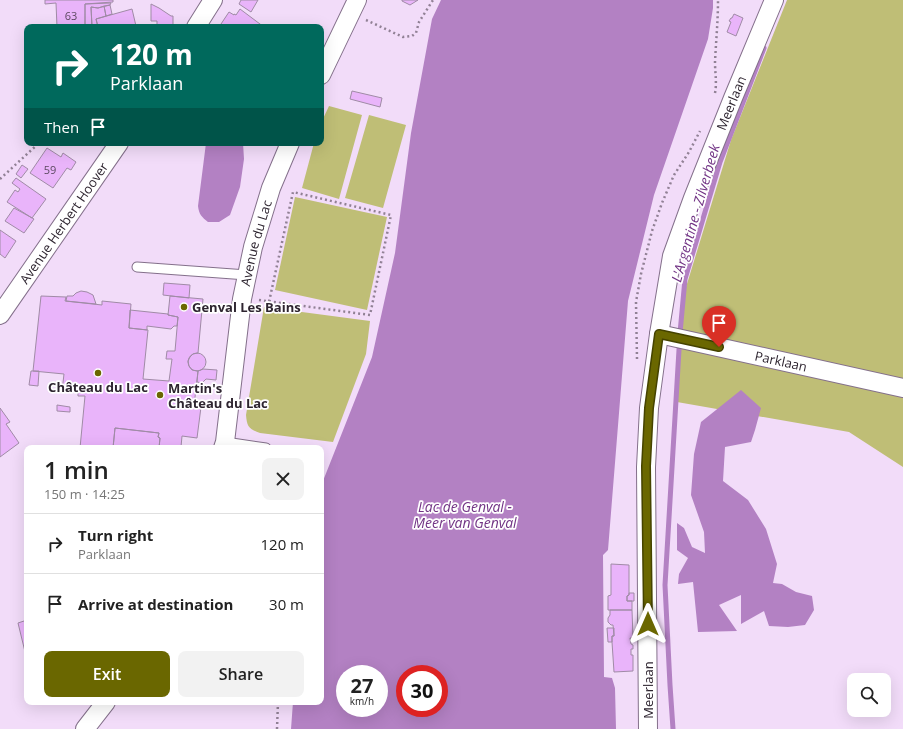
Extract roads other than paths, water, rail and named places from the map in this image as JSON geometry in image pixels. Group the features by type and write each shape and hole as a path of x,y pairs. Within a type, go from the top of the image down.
{"street":[{"path":"198,24 213,0"},
{"name":"Meerlaan","path":"648,729 646,466 649,408 664,334 672,256 693,198 774,0"},
{"path":"324,70 354,7"},
{"name":"Avenue Herbert Hoover","path":"3,304 117,146"},
{"name":"Avenue du Lac","path":"224,445 242,299 253,247 272,188 289,146"},
{"name":"Parklaan","path":"664,334 903,388"},
{"path":"85,729 104,705"}],"lane":[{"path":"137,267 247,275"}],"water":[{"name":"Lac de Genval - Meer van Genval","path":"441,0 713,0 708,39 654,195 628,301 608,550 603,555 604,677 612,678 615,688 616,729 291,729 293,705 324,705 324,478 372,357 395,253 411,133 432,19"},
{"path":"206,146 243,146 244,159 240,187 230,215 219,222 208,222 201,216 198,206"},
{"path":"741,390 761,408 751,442 725,447 723,481 748,500 766,529 777,564 773,583 782,584 796,592 812,596 814,610 805,625 788,627 769,626 764,611 741,624 741,595 719,605 737,631 698,632 693,582 678,584 679,574 688,558 677,550 677,523 684,528 692,547 705,553 704,532 691,495 694,454 701,422"}],"waterway":[{"name":"L'Argentine - Zilverbeek","path":"673,729 665,585 680,333 685,279 720,162 764,48"}],"place":[{"name":"Genval Les Bains","path":"184,307"},
{"name":"Château du Lac","path":"98,373"},
{"name":"Martin's Château du Lac","path":"160,395"}]}
